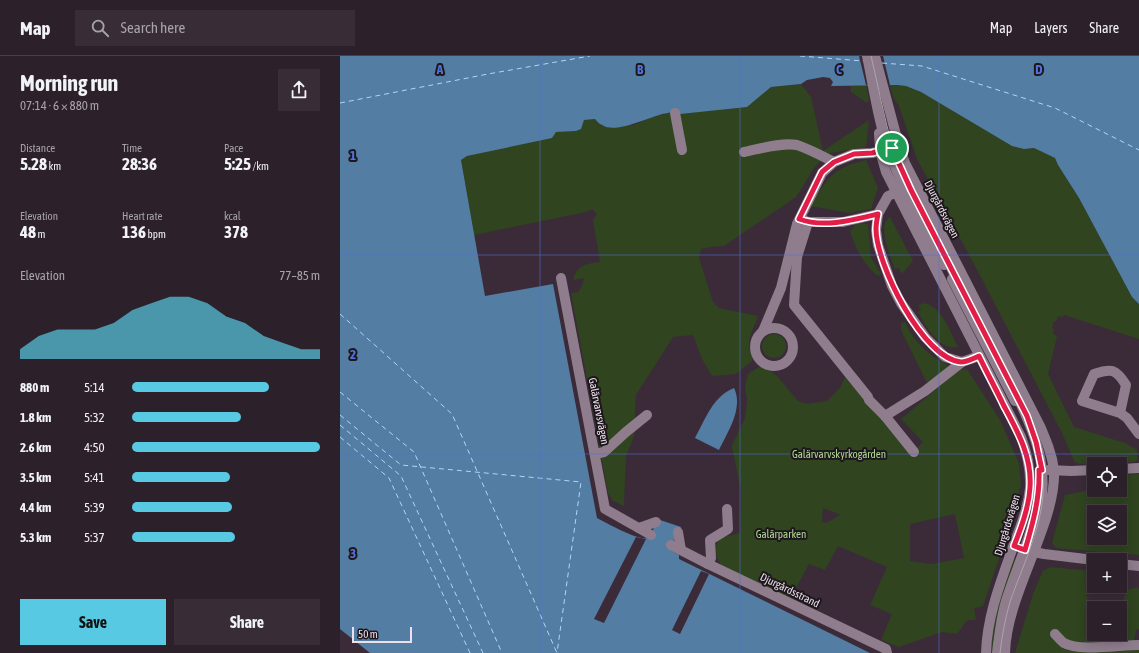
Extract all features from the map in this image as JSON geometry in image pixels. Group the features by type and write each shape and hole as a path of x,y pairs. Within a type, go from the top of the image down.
{"street":[{"path":"867,56 878,85"},
{"path":"871,56 878,85"},
{"path":"875,56 878,85"},
{"name":"Djurgårdsvägen","path":"878,85 878,111 890,149 1027,416 1036,442 1037,471 1024,519 991,615 986,653"},
{"name":"Djurgårdsvägen","path":"878,85 890,149 886,172 1043,483 1041,507 1008,630 1005,653"},
{"path":"675,113 682,150"},
{"path":"744,152 786,145 796,145 817,153 834,162"},
{"path":"763,331 777,328 788,334 792,340 793,346 789,358 785,362 779,365 767,364 758,356 755,345 771,314 822,172 834,162 854,154 890,149"},
{"name":"Djurgårdsvägen","path":"890,149 918,189 1040,426 1049,449 1054,470 1051,502 1006,601 996,653"},
{"path":"895,192 888,196 878,214 876,230 878,245 892,286 901,303 925,337 945,357 962,362"},
{"path":"804,220 843,222 878,214"},
{"path":"804,220 797,257 794,305 869,399 914,452"},
{"name":"Galärvarvsvägen","path":"561,278 605,509 651,535"},
{"path":"771,314 777,328"},
{"path":"885,416 925,391 962,362 979,356"},
{"path":"1120,413 1126,385 1115,371 1108,370 1094,374 1082,401 1120,413 1127,418 1139,434"},
{"path":"594,454 604,452 647,415"},
{"path":"1127,469 1139,468"},
{"path":"1037,471 1087,470"},
{"path":"708,564 711,558 710,540 728,529 727,509"},
{"path":"639,528 656,522"},
{"path":"678,532 681,550"},
{"name":"Djurgårdsstrand","path":"671,544 708,564 886,649 887,653"},
{"path":"1014,546 1029,551 1087,559"},
{"name":"Djurgårdsvägen","path":"1000,653 1006,618 1029,551"},
{"path":"1127,565 1139,566"},
{"path":"1055,634 1065,643 1083,648 1139,645"}],"green space":[{"path":"801,84 811,97 823,151 869,120 866,147 831,153 816,165 796,197 724,246 701,249 699,258 713,302 719,308 758,316 749,342 750,353 753,360 736,374 712,376 702,359 693,335 673,337 636,395 634,436 626,456 624,506 613,501 608,493 571,293 579,292 582,286 584,278 573,280 579,268 600,262 593,220 597,214 592,209 586,212 474,235 461,160 467,156 556,132 576,131 581,129 583,120 595,119 602,126 634,125 652,117 669,113 760,96 771,87"},
{"path":"866,85 869,99 867,103 851,92 851,86"},
{"path":"890,85 906,86 921,92 1012,146 1024,149 1034,148 1055,158 1079,198 1132,297 1139,304 1139,339 1064,315 1062,317 1058,316 1056,321 1054,321 1052,328 1054,329 1053,334 1057,336 1048,374 1074,427 1125,443 1137,450 1137,460 1134,462 1127,462 1127,457 1087,457 1087,464 1079,464 1074,461 1062,433 975,266 917,159 899,106 894,99"},
{"path":"866,160 878,188 871,209 849,213 810,206 827,181 838,171 855,163"},
{"path":"890,217 913,261 902,274 899,268 895,269 884,234 886,221"},
{"path":"860,223 868,224 871,258 881,274 878,276 864,261 857,250 852,237 850,231 855,225"},
{"path":"925,303 937,310 941,315 958,347 951,347 939,342 929,330 918,312 921,310 918,305"},
{"path":"905,322 912,336 917,342 934,357 947,365 947,370 929,383 926,381 901,330 901,323"},
{"path":"774,334 783,337 786,346 783,355 774,358 765,355 762,346 765,337"},
{"path":"759,367 768,369 778,377 798,401 806,404 827,401 840,388 845,377 911,454 923,442 901,419 959,370 967,369 1000,420 1019,463 1021,484 1004,544 983,606 974,608 976,620 967,620 957,634 942,632 899,647 881,640 892,614 870,605 887,567 838,546 825,570 809,564 790,599 722,566 716,552 716,545 719,538 740,533 741,491 732,447 745,418 747,401 745,386 748,374","holes":["823,508 839,514 840,515 826,523 822,522","955,514 964,558 931,564 910,561 910,524"]},
{"path":"1139,474 1139,555 1056,548 1052,543 1065,495 1087,489 1087,497 1127,497 1127,475"},
{"path":"1014,559 1016,559 994,653 989,653 999,600"},
{"path":"1050,567 1087,571 1087,588 1085,589 1088,601 1087,601 1087,641 1127,641 1127,601 1123,601 1127,590 1138,587 1139,629 1136,630 1134,640 1139,641 1139,653 1015,653 1033,594 1043,571"}],"water":[{"path":"340,56 1139,56 1139,304 1132,297 1079,198 1055,158 1034,148 1024,149 1012,146 921,92 906,86 831,86 833,82 830,78 823,77 807,80 801,84 771,87 747,107 680,114 661,114 634,124 616,128 602,125 595,119 584,120 581,129 576,131 556,132 552,138 467,156 461,160 485,296 553,284 597,518 631,535 644,538 650,538 657,519 681,527 669,549 679,555 679,559 870,653 370,653 340,629"},
{"path":"734,388 737,396 736,412 719,450 695,438 710,409 720,397"}],"pier":[{"path":"859,56 883,56 890,85 866,85"},
{"path":"636,537 646,539 604,623 594,619"},
{"path":"701,571 709,574 680,634 672,630"}],"ferry route":[{"path":"340,103 590,56"},
{"path":"800,56 863,61"},
{"path":"882,63 922,66 1055,108 1139,150"},
{"path":"340,314 452,414 557,653"},
{"path":"340,392 414,452 502,653"},
{"path":"340,415 401,465 581,482 557,653"},
{"path":"340,425 401,476 483,653"},
{"path":"340,437 389,478 470,653"}],"tram line":[{"path":"871,56 887,125 899,166 1027,416 1040,454 1043,475 1041,509 1030,549 1010,602 1000,653"}],"route":[{"path":"892,148 899,166 1027,416 1032,429 1041,458 1042,470 1039,470 1037,506 1025,550 1014,546 1024,519 1029,498 1030,471 1028,460 1021,437 979,356 962,362 945,357 925,337 910,316 892,286 885,268 878,245 876,230 878,214 843,222 808,222 799,219 822,172 830,165 854,154 872,153 892,148"}],"park label":[{"name":"Galärvarvskyrkogården","path":"839,454"},
{"name":"Galärparken","path":"781,534"}]}
